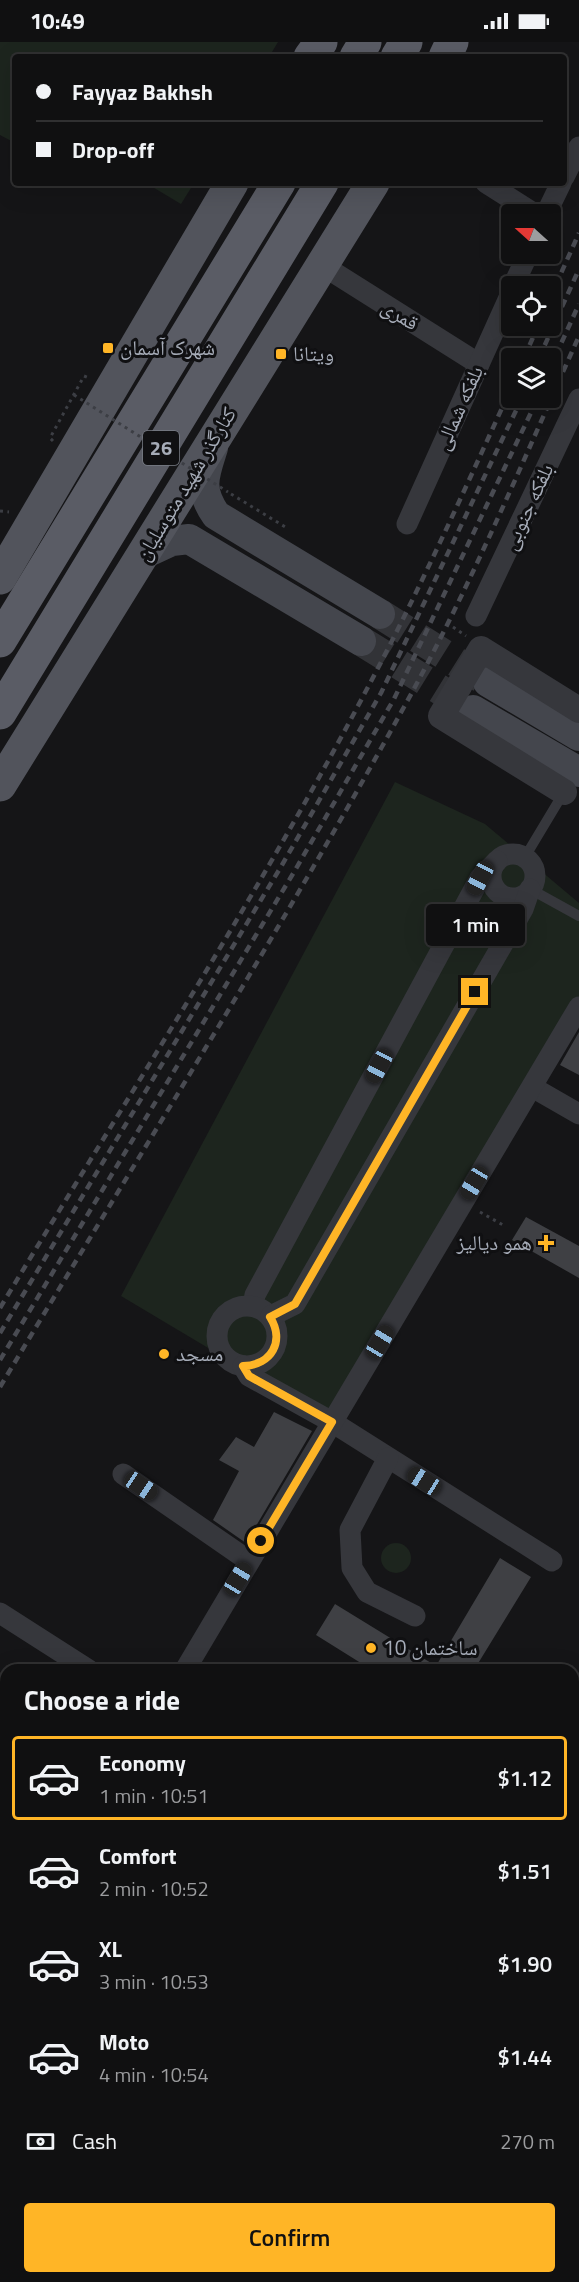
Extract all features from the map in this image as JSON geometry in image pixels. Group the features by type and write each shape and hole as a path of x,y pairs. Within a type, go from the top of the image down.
{"highway":[{"name":"26","path":"0,641 277,186"},
{"name":"26","path":"0,713 320,186"}],"main road":[{"path":"0,578 108,398 230,186"},
{"name":"کنارگذر شهید متوسلیان","path":"0,785 371,186"},
{"path":"218,431 203,481 206,501 216,515 380,614"},
{"path":"144,554 172,541 189,540 361,641"},
{"path":"488,682 579,736"},
{"path":"473,710 572,782"}],"street":[{"path":"567,171 579,147"},
{"path":"491,186 519,204"},
{"path":"551,204 560,186"},
{"name":"قمری","path":"322,266 479,364"},
{"name":"بلفکه شمالی","path":"407,524 501,315"},
{"name":"بلفکه جنوبی","path":"477,616 579,399"},
{"path":"572,782 441,716 481,648 579,710"},
{"path":"243,1366 264,1361 276,1345 276,1325 262,1311 255,1295 474,888 497,861 510,854 525,857 534,869 535,877 523,909 295,1304 262,1311 234,1309 226,1315 217,1332 221,1351 227,1359 243,1366 249,1376 332,1422 552,1561"},
{"path":"497,861 493,867 492,880 498,892 504,896 517,897 530,889"},
{"path":"189,1664 579,1007"},
{"path":"532,1087 579,1114"},
{"path":"388,1458 350,1530 352,1568 367,1592 415,1616"},
{"path":"123,1474 249,1561"},
{"path":"0,1613 80,1664"}],"lane":[{"path":"525,857 572,782"},
{"path":"530,889 579,916"}],"path":[{"path":"50,438 84,376"},
{"path":"74,395 268,515"},
{"path":"463,1202 503,1225"}],"shaded area":[{"path":"0,42 278,42 271,54 12,54 12,141 0,135"},
{"path":"151,186 192,186 181,204"},
{"path":"395,782 485,824 579,903 579,1007 332,1422 121,1296"},
{"path":"396,1543 407,1547 411,1558 407,1569 396,1573 385,1569 381,1558 385,1547"}],"building":[{"path":"579,1032 579,1075 560,1065"},
{"name":"همو دیالیز","path":"526,1217 579,1246 579,1278 512,1240"},
{"path":"274,1412 312,1431 246,1543 213,1520 239,1471 219,1460 236,1437 254,1447"},
{"path":"500,1558 531,1577 478,1664 437,1664"},
{"path":"335,1604 433,1664 362,1664 316,1635"}],"tunnel":[{"path":"380,614 488,682"},
{"path":"361,641 473,710"}],"railway":[{"path":"560,276 579,233"},
{"path":"543,348 579,269"},
{"path":"559,348 579,304"},
{"path":"528,348 534,336"},
{"path":"0,1387 256,964 404,707 474,570 579,336"},
{"path":"0,1308 281,845 406,613 502,408"},
{"path":"0,1333 282,865 381,693 517,408"},
{"path":"0,1360 294,872 394,699 533,408"}],"place":[{"name":"شهرک آسمان","path":"108,348"},
{"name":"ویتانا","path":"281,354"},
{"name":"همو دیالیز","path":"546,1243"},
{"name":"مسجد","path":"164,1354"},
{"name":"ساختمان 10","path":"371,1648"}],"route":[{"path":"261,1541 332,1422 249,1376 243,1366 255,1365 264,1361 271,1354 278,1335 276,1325 270,1317 295,1304 475,992"}]}
